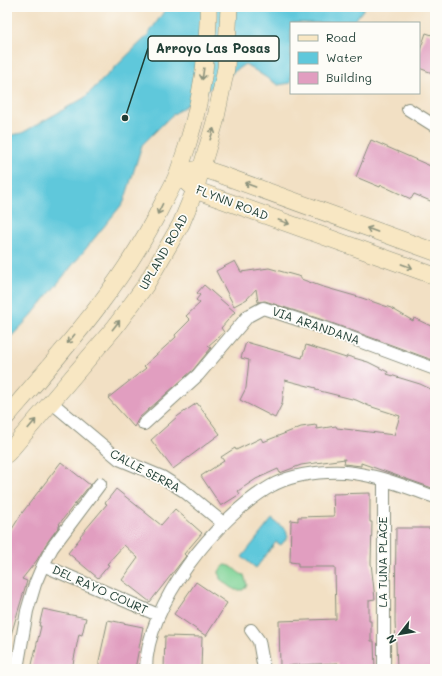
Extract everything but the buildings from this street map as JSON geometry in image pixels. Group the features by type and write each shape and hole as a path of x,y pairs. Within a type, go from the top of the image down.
{"main road":[{"name":"UPLAND ROAD","path":"7,416 72,339 114,285 154,222 177,174 196,112 206,54 208,7"},
{"name":"UPLAND ROAD","path":"7,454 115,327 146,286 181,224 195,190 220,99 226,68 230,7"},
{"name":"FLYNN ROAD","path":"177,174 201,168 435,252"},
{"name":"FLYNN ROAD","path":"177,174 195,190 435,276"}],"street":[{"path":"408,110 435,126"},
{"name":"VIA ARANDANA","path":"144,424 198,375 248,316 263,308 324,328 435,369"},
{"name":"CALLE SERRA","path":"51,402 120,459 162,477 184,491 222,523"},
{"path":"146,669 146,658 158,615 186,568 222,523 250,499 273,485 302,475 327,472 356,472 435,497"},
{"name":"LA TUNA PLACE","path":"384,480 384,669"},
{"name":"DEL RAYO COURT","path":"17,669 27,611 35,584 43,565 52,548 100,484"},
{"name":"DEL RAYO COURT","path":"43,565 158,615"},
{"path":"251,630 259,641 264,669"}],"green space":[{"path":"225,565 231,566 239,573 244,575 247,585 243,590 235,590 220,579 219,571"}],"water":[{"path":"167,7 365,7 354,22 290,22 290,83 278,85 245,64 171,116 142,145 124,202 31,316 7,341 7,136 22,133 84,98 147,36"},
{"path":"272,519 286,530 288,537 281,545 276,542 256,568 242,557"}],"place":[{"name":"Arroyo Las Posas","path":"125,118"}]}
